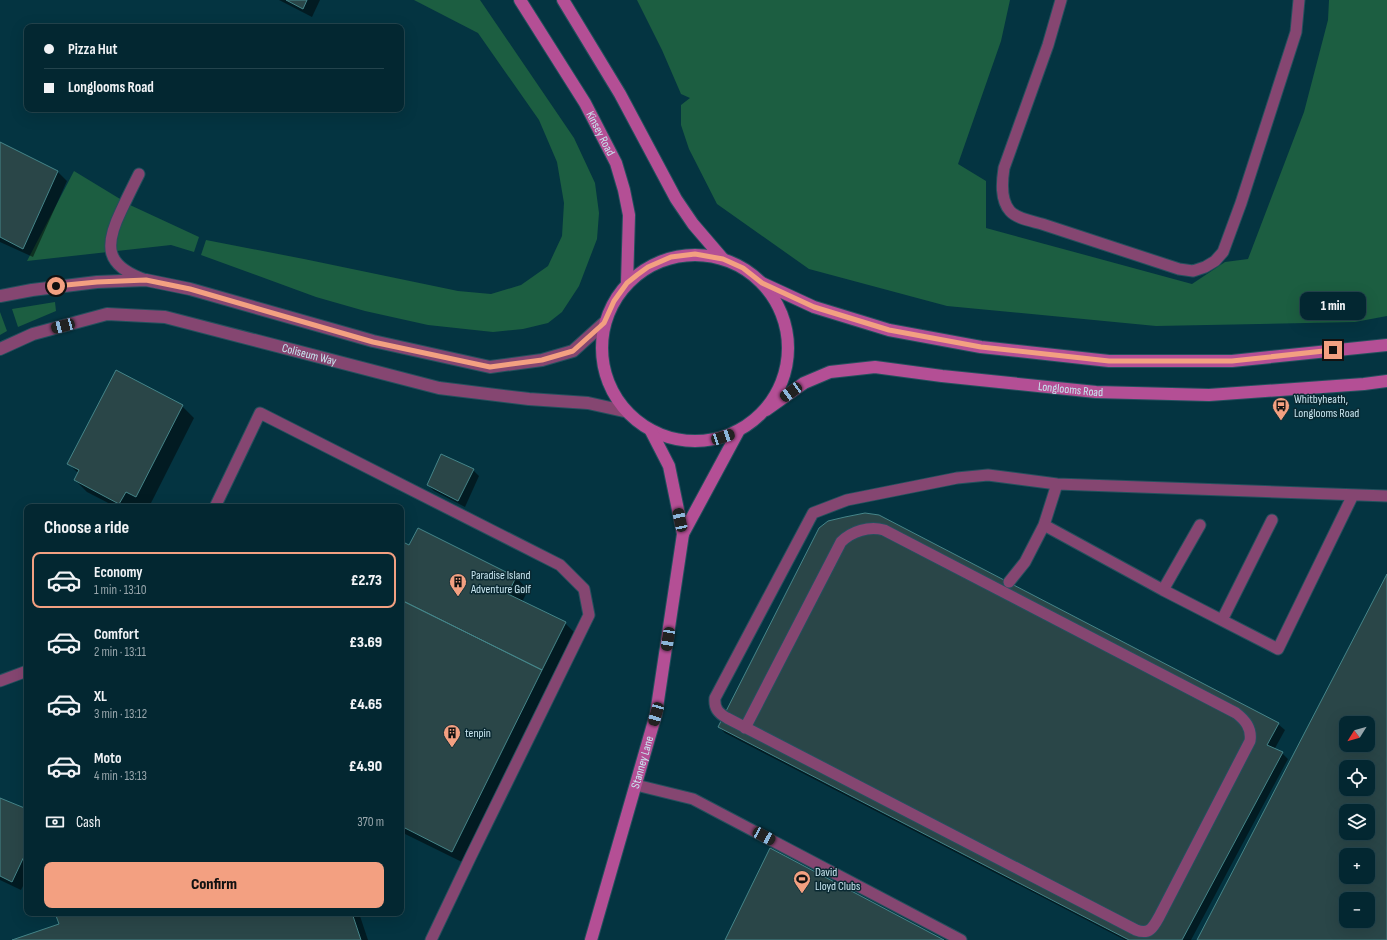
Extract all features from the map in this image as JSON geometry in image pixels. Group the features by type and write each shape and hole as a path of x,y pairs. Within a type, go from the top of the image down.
{"main road":[{"name":"Kinsey Road","path":"520,0 585,103 616,163 624,190 629,215 627,283"},
{"path":"562,0 620,94 676,199 693,224 723,259"},
{"path":"762,283 780,311 789,345 785,376 766,410 751,424 738,432 709,442 680,442 651,432 624,411 606,378 601,346 604,323 614,301 627,283 648,267 671,257 695,254 723,259 743,268 762,283 814,307 889,330 981,347 1109,361 1232,361 1387,345"},
{"name":"Longlooms Road","path":"766,410 804,383 830,372 875,367 942,376 1096,392 1216,395 1387,381"},
{"name":"Stanney Lane","path":"651,432 669,466 683,534"},
{"name":"Stanney Lane","path":"591,940 656,714 683,534 738,432"}],"street":[{"path":"0,296 32,290 97,282 146,280 190,289 373,342 490,367 542,360 573,351 604,323"},
{"name":"Coliseum Way","path":"0,349 33,334 107,314 165,317 439,388 529,399 588,403 624,411"}],"lane":[{"path":"1061,0 1048,45 1004,168 1002,184 1004,198 1010,211 1019,217 1178,269 1194,271 1204,268 1223,252 1241,203 1296,32 1299,0"},
{"path":"139,174 113,229 110,249 118,264 134,276 146,280"},
{"path":"216,504 260,413 560,565 584,590 589,615 431,940"},
{"path":"745,728 841,542 847,536 856,532 877,528 891,533 1236,713 1248,725 1251,734 1250,741 1159,917 1153,928 1147,931 1142,932 1115,920 745,728 719,714 714,704 715,698 813,513 847,500 957,478 988,475 1057,484 1387,496"},
{"path":"1009,582 1025,562 1044,525 1057,484"},
{"path":"1044,525 1163,590 1278,649 1353,495"},
{"path":"1222,620 1272,520"},
{"path":"1163,590 1200,525"},
{"path":"0,681 24,672"},
{"path":"636,786 693,799 961,940"}],"green space":[{"path":"414,0 480,0 574,138 595,183 599,213 597,239 579,286 562,312 548,323 523,329 493,332 428,325 365,311 316,297 201,255 206,240 458,291 491,294 521,285 548,266 562,236 564,203 557,162 539,120 478,33"},
{"path":"637,0 1010,0 1001,41 958,164 986,181 986,228 1192,284 1225,262 1248,259 1304,112 1328,20 1329,0 1387,0 1387,316 1355,322 1156,326 947,306 809,269 717,204 689,149 681,125 681,105 690,98 681,94 662,50"},
{"path":"74,171 130,205 199,237 194,252 171,245 27,261"},
{"path":"55,302 56,311 18,327 12,309"},
{"path":"0,312 7,331 0,335"}],"building":[{"path":"286,0 307,0 303,9"},
{"path":"0,142 58,171 23,249 0,237"},
{"path":"116,370 183,405 136,497 126,492 119,504 74,480 79,470 67,464"},
{"path":"441,454 474,469 458,501 427,485"},
{"path":"865,513 879,515 1279,723 1267,745 1283,752 1182,940 1129,940 718,727 819,528 828,521"},
{"name":"Paradise Island Adventure Golf","path":"418,528 516,577 508,594 566,622 542,670 404,601 404,542 409,545"},
{"path":"1387,574 1387,940 1197,940"},
{"name":"tenpin","path":"404,601 542,670 452,852 404,828"},
{"path":"0,798 24,808 24,856 12,882 0,876"},
{"name":"David Lloyd Clubs","path":"770,848 944,940 725,940"},
{"path":"56,916 353,916 361,940 12,940 59,924"}],"place":[{"name":"Whitbyheath, Longlooms Road","path":"1281,421"},
{"name":"Paradise Island Adventure Golf","path":"458,597"},
{"name":"tenpin","path":"452,748"},
{"name":"David Lloyd Clubs","path":"802,894"}],"route":[{"path":"56,286 97,282 146,280 190,289 373,342 490,367 542,360 573,351 604,323 614,301 627,283 637,275 648,267 671,257 695,254 723,259 743,268 762,283 814,307 889,330 981,347 1109,361 1232,361 1333,350"}]}
